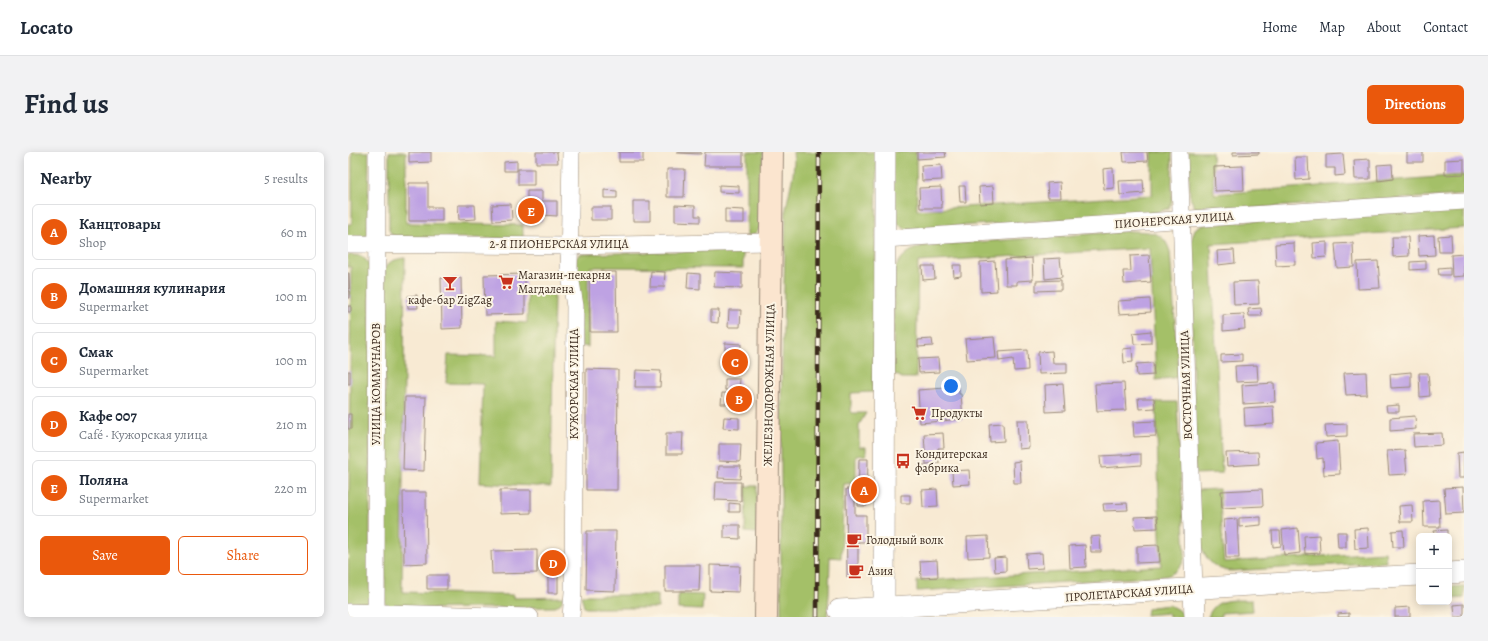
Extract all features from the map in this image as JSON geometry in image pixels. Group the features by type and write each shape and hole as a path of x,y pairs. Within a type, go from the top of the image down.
{"main road":[{"name":"ЖЕЛЕЗНОДОРОЖНАЯ УЛИЦА","path":"766,617 772,152"}],"street":[{"name":"УЛИЦА КОММУНАРОВ","path":"376,615 377,152"},
{"name":"КУЖОРСКАЯ УЛИЦА","path":"571,152 569,270 575,306 573,592 571,617"},
{"path":"884,608 885,152"},
{"name":"ВОСТОЧНАЯ УЛИЦА","path":"1179,152 1180,219 1195,617"},
{"name":"ПИОНЕРСКАЯ УЛИЦА","path":"884,239 1464,201"},
{"name":"2-Я ПИОНЕРСКАЯ УЛИЦА","path":"348,244 569,246 771,242"},
{"path":"1452,573 1464,572"},
{"name":"ПРОЛЕТАРСКАЯ УЛИЦА","path":"839,610 1416,575"},
{"path":"348,612 376,615 530,617"}],"green space":[{"path":"352,152 369,152 368,231 367,236 348,241 348,224 352,224"},
{"path":"389,152 406,152 406,223 523,225 523,239 398,237 392,235 389,230"},
{"path":"747,152 763,152 762,225 756,233 747,237"},
{"path":"793,152 877,152 873,392 851,393 851,413 866,413 859,425 859,447 866,447 866,455 856,456 856,483 844,484 841,558 830,557 827,617 781,617 781,406 786,208 793,175"},
{"path":"890,152 916,152 917,210 1152,195 1152,152 1172,152 1172,202 1169,208 1153,214 906,229 892,218"},
{"path":"1188,152 1212,152 1214,194 1464,175 1464,195 1204,211 1196,209 1190,198"},
{"path":"1464,204 1464,228 1211,244 1222,473 1195,474 1190,244 1195,229 1201,225"},
{"path":"1130,231 1149,232 1160,236 1164,240 1170,252 1179,377 1156,380 1150,248 918,262 916,378 902,378 893,373 894,274 895,269 904,256 913,250 923,246"},
{"path":"743,250 743,268 591,267 588,271 588,347 582,346 576,272 576,258 580,254"},
{"path":"348,255 362,257 367,261 370,268 370,604 348,610 351,267 348,267"},
{"path":"405,258 402,592 513,595 513,598 564,597 561,603 555,607 402,609 385,605 385,268 393,261"},
{"path":"528,289 554,291 551,487 480,483 483,384 446,383 448,355 496,356 496,321 527,323"},
{"path":"1156,402 1177,402 1185,556 1183,563 1176,571 1166,576 917,591 917,581 1161,566"},
{"path":"746,486 757,486 756,533 745,532"},
{"path":"1219,489 1224,562 1385,552 1386,562 1230,571 1218,568 1207,557 1200,541 1197,490"},
{"path":"1464,586 1464,598 1452,599 1452,587"},
{"path":"678,594 703,595 702,610 678,609"},
{"path":"581,595 658,595 658,608 586,608 584,607"},
{"path":"1232,600 1252,600 1253,611 1221,613 1221,617 1208,617 1211,610 1220,603"},
{"path":"1169,605 1180,611 1184,617 1169,617 1168,613 1146,615 1147,609"}],"building":[{"path":"409,152 431,152 431,162 409,163"},
{"path":"536,152 557,152 558,163 536,163"},
{"path":"619,152 643,152 643,162 619,162"},
{"path":"701,152 701,154 677,153"},
{"path":"705,152 743,152 743,166 704,166"},
{"path":"917,152 945,152 946,157 917,159"},
{"path":"1123,152 1147,152 1148,161 1124,162"},
{"path":"1233,152 1259,152 1259,154 1233,155"},
{"path":"1407,152 1423,152 1423,162 1407,162"},
{"path":"1343,154 1345,175 1335,176 1335,168 1326,168 1326,155"},
{"path":"1295,157 1308,157 1309,179 1296,180"},
{"path":"1370,159 1370,179 1355,179 1354,160"},
{"path":"1464,159 1464,174 1445,175 1445,160"},
{"path":"517,161 517,171 504,171 504,162"},
{"path":"1392,164 1393,179 1378,181 1377,165"},
{"path":"941,165 942,180 922,181 921,166"},
{"path":"1243,166 1244,190 1215,191 1214,167"},
{"path":"1113,168 1114,188 1104,189 1103,169"},
{"path":"518,169 534,169 534,185 518,185"},
{"path":"667,169 685,169 684,197 667,197"},
{"path":"1143,180 1144,193 1120,195 1119,181"},
{"path":"1060,182 1061,198 1048,198 1047,183"},
{"path":"409,183 428,183 428,207 442,207 442,221 409,221"},
{"path":"719,185 739,186 739,193 719,192"},
{"path":"959,186 965,186 966,202 960,202"},
{"path":"993,186 994,203 980,204 979,187"},
{"path":"941,187 942,208 920,208 919,188"},
{"path":"604,190 617,191 617,198 604,198"},
{"path":"527,191 542,191 542,201 557,201 557,216 542,215 542,221 523,220 524,200 527,200"},
{"path":"633,201 650,201 650,221 633,221"},
{"path":"511,204 512,220 493,221 492,205"},
{"path":"458,205 475,205 476,219 459,220"},
{"path":"675,205 695,206 695,216 700,216 700,222 675,221"},
{"path":"591,207 611,207 611,220 591,220"},
{"path":"725,209 744,210 744,223 725,223"},
{"path":"1434,235 1435,255 1419,256 1418,236"},
{"path":"1451,235 1452,252 1439,252 1438,236"},
{"path":"1392,237 1408,237 1409,256 1393,257"},
{"path":"1327,242 1327,257 1314,258 1313,243"},
{"path":"1294,243 1295,265 1276,266 1275,244"},
{"path":"1353,243 1354,267 1337,268 1335,244"},
{"path":"1234,250 1235,263 1218,265 1217,251"},
{"path":"1464,254 1464,276 1452,277 1451,255"},
{"path":"1149,255 1151,282 1124,284 1123,271 1131,271 1130,256"},
{"path":"1032,258 1033,280 1017,281 1017,285 1006,285 1005,260"},
{"path":"1060,258 1062,277 1045,279 1044,259"},
{"path":"995,261 997,291 981,292 980,262"},
{"path":"1378,261 1380,288 1358,289 1357,262"},
{"path":"1426,261 1426,269 1410,270 1410,262"},
{"path":"953,265 961,265 961,276 954,277"},
{"path":"922,266 934,266 935,279 923,280"},
{"path":"1450,267 1450,275 1439,275 1438,268"},
{"path":"651,271 665,272 664,287 650,287"},
{"path":"589,272 616,272 617,332 590,332"},
{"path":"715,272 742,273 742,288 714,287"},
{"path":"349,273 350,298 348,298"},
{"path":"688,273 700,274 700,289 687,288"},
{"path":"525,274 525,314 485,315 484,275"},
{"path":"441,278 461,278 462,328 442,329"},
{"path":"1061,280 1061,290 1036,291 1036,281"},
{"path":"1258,281 1259,304 1234,305 1233,282"},
{"path":"417,295 418,308 408,308 408,296"},
{"path":"1150,299 1151,312 1119,314 1118,301"},
{"path":"348,306 351,306 351,312 348,312"},
{"path":"1261,308 1262,316 1249,316 1248,309"},
{"path":"711,310 719,310 718,323 711,322"},
{"path":"729,310 741,310 740,327 728,327"},
{"path":"1244,314 1245,329 1223,331 1223,315"},
{"path":"1151,331 1151,343 1134,344 1133,333"},
{"path":"994,337 996,358 967,360 965,339"},
{"path":"932,339 933,346 918,347 918,340"},
{"path":"725,343 741,344 740,369 725,368"},
{"path":"1132,348 1133,362 1124,363 1123,349"},
{"path":"1027,350 1028,370 1014,371 1013,359 999,361 998,352"},
{"path":"1052,351 1053,363 1067,363 1067,373 1039,374 1038,352"},
{"path":"1242,354 1242,361 1221,362 1221,355"},
{"path":"938,358 939,372 919,373 918,359"},
{"path":"1153,363 1154,375 1137,376 1136,364"},
{"path":"1257,365 1258,381 1236,382 1235,366"},
{"path":"586,369 618,370 617,490 586,490"},
{"path":"636,370 661,371 660,387 635,387"},
{"path":"348,371 350,371 350,384 348,384"},
{"path":"1366,372 1367,394 1346,395 1344,373"},
{"path":"1411,372 1411,387 1391,388 1390,374"},
{"path":"1419,373 1428,373 1430,396 1420,397"},
{"path":"725,379 740,379 739,391 725,390"},
{"path":"1124,383 1126,410 1097,411 1095,384"},
{"path":"1274,383 1275,402 1243,404 1242,385"},
{"path":"1063,384 1065,411 1046,412 1045,385"},
{"path":"959,387 963,419 920,423 918,390"},
{"path":"722,393 741,394 741,404 721,404"},
{"path":"405,397 426,397 424,471 403,470"},
{"path":"1138,398 1154,398 1155,408 1139,409"},
{"path":"1399,405 1399,412 1387,412 1386,406"},
{"path":"1273,406 1274,424 1245,426 1244,408"},
{"path":"348,414 351,414 351,429 348,429"},
{"path":"1415,416 1416,429 1390,431 1390,418"},
{"path":"724,417 739,418 739,429 723,428"},
{"path":"1017,420 1028,420 1029,448 1019,449"},
{"path":"1156,421 1156,436 1134,437 1133,422"},
{"path":"1003,423 1004,441 990,442 989,424"},
{"path":"1347,424 1347,436 1326,437 1325,425"},
{"path":"666,433 683,433 682,454 666,454"},
{"path":"943,433 944,448 938,448 939,463 926,464 924,434"},
{"path":"1442,433 1443,445 1414,447 1413,434"},
{"path":"1338,441 1340,474 1324,475 1323,458 1317,459 1316,443"},
{"path":"719,444 741,444 740,462 719,461"},
{"path":"1405,450 1407,474 1389,475 1387,451"},
{"path":"1258,452 1259,464 1227,466 1226,453"},
{"path":"1464,452 1464,478 1458,478 1457,453"},
{"path":"1141,454 1141,465 1101,468 1100,456"},
{"path":"859,459 868,459 867,506 858,506"},
{"path":"1020,461 1021,483 1014,483 1013,462"},
{"path":"919,465 926,465 927,470 920,471"},
{"path":"719,466 741,466 740,479 718,478"},
{"path":"969,470 970,484 953,485 952,471"},
{"path":"716,482 741,482 741,501 715,500"},
{"path":"1463,487 1464,513 1446,514 1444,488"},
{"path":"846,489 855,489 855,515 866,515 866,542 858,542 858,577 847,577"},
{"path":"937,489 938,506 923,507 922,490"},
{"path":"1262,489 1263,506 1222,508 1221,491"},
{"path":"500,490 531,490 531,513 500,514"},
{"path":"403,492 426,492 427,563 404,564"},
{"path":"901,495 910,495 910,503 901,503"},
{"path":"1439,500 1440,527 1424,527 1423,501"},
{"path":"729,503 740,504 740,512 729,512"},
{"path":"1127,503 1128,510 1104,511 1103,504"},
{"path":"1412,505 1413,522 1400,522 1399,506"},
{"path":"1157,516 1158,528 1135,529 1134,517"},
{"path":"1261,517 1261,525 1239,527 1239,518"},
{"path":"1237,519 1239,558 1226,558 1224,520"},
{"path":"724,525 740,525 740,539 724,538"},
{"path":"1298,528 1300,553 1284,555 1282,530"},
{"path":"1368,528 1369,548 1355,549 1354,529"},
{"path":"1403,530 1404,547 1393,547 1392,531"},
{"path":"1447,530 1447,533 1434,533 1434,531"},
{"path":"587,531 616,531 615,591 586,590"},
{"path":"1272,531 1280,531 1281,546 1273,547"},
{"path":"1337,532 1346,532 1346,547 1338,547"},
{"path":"1319,535 1320,553 1305,554 1304,536"},
{"path":"988,536 989,557 968,558 967,537"},
{"path":"1100,536 1101,552 1091,552 1090,537"},
{"path":"1085,545 1086,567 1070,568 1069,546"},
{"path":"1159,545 1160,562 1137,563 1137,546"},
{"path":"537,550 537,573 492,574 491,551"},
{"path":"1042,553 1043,568 1027,569 1026,554"},
{"path":"548,557 558,557 558,593 548,593"},
{"path":"1006,557 1006,571 995,572 994,558"},
{"path":"937,560 938,577 921,578 920,561"},
{"path":"665,565 700,565 699,591 665,591"},
{"path":"710,565 740,566 739,592 710,591"},
{"path":"427,575 447,575 447,589 427,589"},
{"path":"1464,604 1464,617 1455,617 1454,605"},
{"path":"1410,607 1410,617 1395,617 1395,608"},
{"path":"1349,613 1349,617 1338,617 1338,614"}],"railway":[{"path":"817,617 819,152"}],"place":[{"name":"Поляна","path":"531,211"},
{"name":"Магазин-пекарня Магдалена","path":"506,282"},
{"name":"кафе-бар ZigZag","path":"450,283"},
{"name":"Смак","path":"735,362"},
{"name":"Домашняя кулинария","path":"739,399"},
{"name":"Продукты","path":"919,413"},
{"name":"Кондитерская фабрика","path":"903,461"},
{"name":"Канцтовары","path":"864,490"},
{"name":"Голодный волк","path":"854,540"},
{"name":"Кафе 007","path":"553,563"},
{"name":"Азия","path":"856,571"}]}
